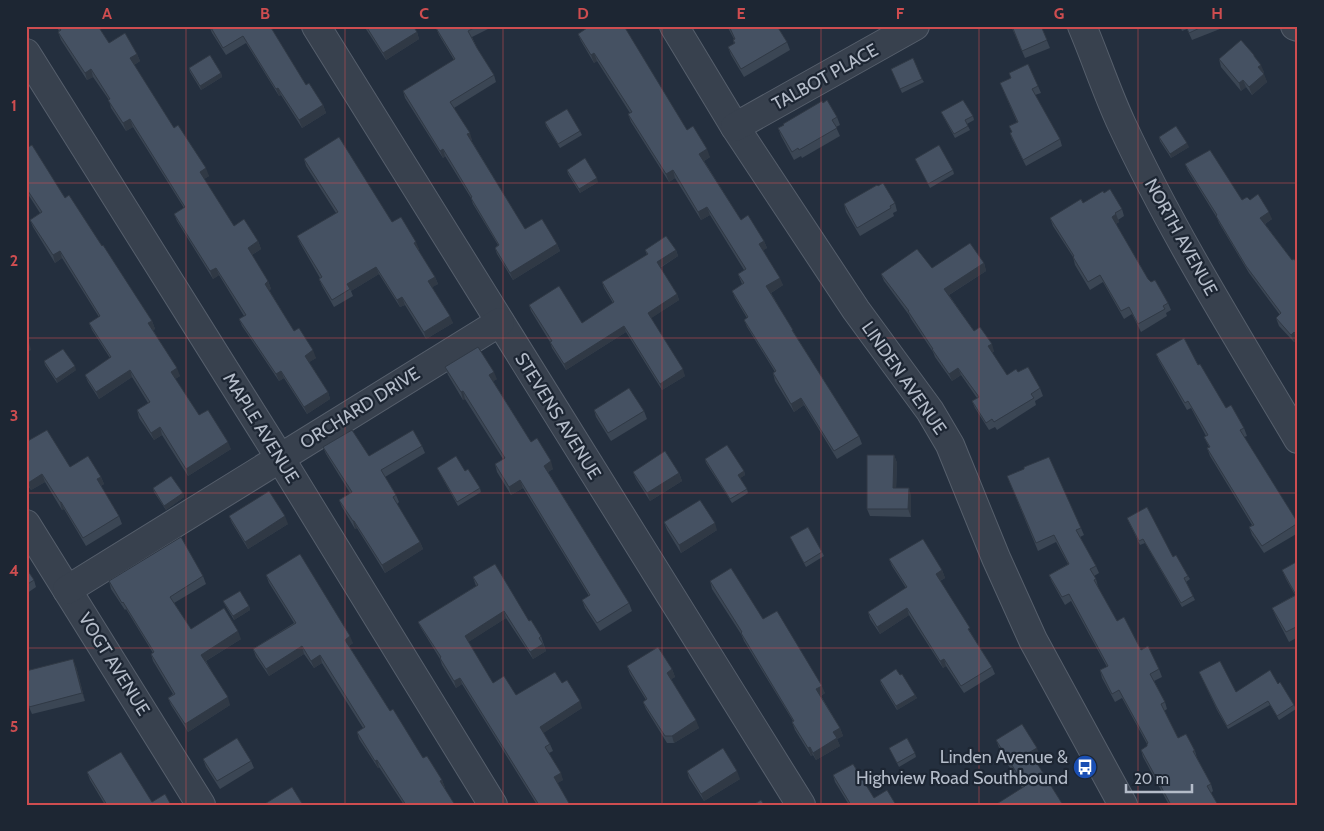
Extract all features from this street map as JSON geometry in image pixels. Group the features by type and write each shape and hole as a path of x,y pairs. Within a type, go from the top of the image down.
{"street":[{"name":"STEVENS AVENUE","path":"316,26 801,805"},
{"name":"LINDEN AVENUE","path":"674,26 735,127 856,310 930,411 950,445 996,558 1033,640 1123,805"},
{"name":"TALBOT PLACE","path":"735,127 915,26"},
{"name":"NORTH AVENUE","path":"1082,26 1122,123 1156,193 1212,294 1298,439"},
{"name":"MAPLE AVENUE","path":"26,53 280,458 493,805"},
{"name":"ORCHARD DRIVE","path":"68,590 500,322"},
{"name":"VOGT AVENUE","path":"26,524 201,805"}],"building":[{"path":"58,26 98,26 109,43 125,33 137,54 130,58 174,128 178,125 206,168 200,172 234,226 244,219 258,241 248,248 268,281 265,284 294,331 299,328 313,350 305,356 328,392 304,407 281,371 276,374 239,319 246,315 216,268 210,271 174,214 185,207 130,119 123,123 91,69 85,73 58,32 61,30"},
{"path":"210,26 270,26 306,85 309,83 323,105 299,120 278,88 276,89 243,36 223,48"},
{"path":"366,26 413,26 417,32 383,53"},
{"path":"440,26 478,26 468,31 494,75 450,102 470,133 467,134 525,229 542,219 557,244 510,273 495,248 499,245 472,197 443,149 440,151 403,91 455,59 436,28"},
{"path":"590,26 624,26 687,130 693,126 707,149 699,154 741,220 748,215 764,241 759,244 780,278 766,286 859,436 834,451 801,398 791,404 773,373 776,371 744,320 748,317 732,291 744,283 738,274 746,269 707,207 698,212 673,170 666,174 628,114 632,112 594,53 591,55 578,34"},
{"path":"729,26 777,26 787,42 741,69 728,47 735,43"},
{"path":"1012,26 1041,26 1047,40 1022,51"},
{"path":"1186,26 1204,26 1189,33"},
{"path":"1241,40 1261,65 1258,67 1264,74 1249,87 1243,80 1239,83 1219,59"},
{"path":"210,55 221,73 200,86 189,68"},
{"path":"913,58 922,79 900,89 891,69"},
{"path":"1028,64 1038,86 1032,89 1060,139 1023,160 1010,133 1012,132 1009,126 1018,122 1000,83 1011,78 1009,73"},
{"path":"827,100 837,117 832,120 837,128 799,150 798,148 792,152 778,128 822,101 823,103"},
{"path":"963,100 973,116 965,120 968,126 954,134 941,112"},
{"path":"567,109 580,131 558,144 545,122"},
{"path":"1176,126 1187,143 1170,154 1159,137"},
{"path":"339,137 392,222 401,217 416,242 414,243 435,277 428,281 450,316 424,332 402,297 397,300 376,267 347,284 350,289 332,300 319,279 322,277 297,236 338,212 304,159"},
{"path":"32,145 65,198 69,195 152,321 148,323 177,368 171,372 199,415 208,410 228,442 186,469 160,427 151,433 137,410 150,402 130,370 96,392 85,375 111,357 89,323 100,316 60,251 53,255 30,220 42,212 26,188 26,148"},
{"path":"939,145 953,170 928,184 915,159"},
{"path":"1210,150 1242,200 1247,197 1250,200 1258,194 1269,212 1260,218 1292,260 1294,259 1298,264 1297,335 1294,332 1291,335 1276,318 1281,313 1246,266 1185,164"},
{"path":"585,158 597,178 579,189 567,170"},
{"path":"883,183 895,203 890,206 891,208 857,228 844,204"},
{"path":"1110,189 1122,209 1112,217 1148,279 1151,282 1155,280 1168,303 1163,306 1165,309 1138,324 1129,307 1121,311 1100,275 1088,282 1050,218 1081,199 1083,203"},
{"path":"666,236 676,250 657,262 677,294 648,313 683,369 660,384 624,326 564,364 529,305 559,286 582,323 614,302 602,282 648,254 645,250"},
{"path":"970,243 984,263 944,289 974,331 980,327 992,344 988,346 1007,375 1016,369 1018,372 1028,367 1040,388 1031,394 1034,398 994,422 992,419 986,423 972,401 979,397 958,368 949,374 909,311 881,274 917,249 932,268"},
{"path":"1184,338 1198,365 1200,364 1226,408 1231,405 1244,428 1240,430 1298,523 1262,546 1249,527 1254,525 1207,448 1210,447 1204,437 1208,435 1188,401 1185,403 1156,354"},
{"path":"478,347 494,372 489,375 531,442 537,438 551,461 544,466 629,603 597,623 582,600 590,595 520,480 509,487 495,464 505,458 463,391 461,392 445,367"},
{"path":"63,349 75,366 56,379 44,361"},
{"path":"629,388 644,411 608,433 594,410"},
{"path":"47,430 70,467 88,456 101,477 97,479 119,516 83,538 42,474 28,483 26,480 26,442"},
{"path":"352,430 369,456 413,430 422,446 381,470 396,495 393,497 420,542 382,565 339,500 352,492 323,447"},
{"path":"727,445 744,471 738,475 747,489 730,499 705,459"},
{"path":"665,451 679,473 647,493 633,472"},
{"path":"867,455 894,455 893,488 909,488 908,509 867,509"},
{"path":"456,456 465,471 468,469 480,488 457,502 437,468"},
{"path":"1049,457 1081,528 1076,530 1096,566 1090,569 1096,579 1094,580 1117,621 1124,617 1141,650 1148,646 1159,669 1150,674 1165,702 1161,704 1178,738 1186,734 1211,784 1207,786 1218,805 1171,805 1141,750 1148,743 1119,690 1112,694 1100,670 1108,666 1069,594 1062,597 1049,575 1069,564 1054,535 1036,543 1007,476"},
{"path":"171,476 183,493 164,506 153,488"},
{"path":"269,491 285,516 245,542 229,516"},
{"path":"700,500 715,523 679,545 664,522"},
{"path":"1147,507 1173,557 1176,555 1188,576 1184,578 1193,596 1181,603 1143,539 1139,541 1127,518"},
{"path":"808,527 822,552 804,563 790,537"},
{"path":"181,537 203,576 170,597 191,629 224,608 238,631 201,655 228,697 185,724 168,698 175,694 151,654 154,652 109,581"},
{"path":"923,539 942,570 936,574 992,667 961,686 944,659 940,661 907,608 877,627 868,612 907,587 889,559"},
{"path":"300,554 350,636 345,640 390,711 393,709 423,758 427,756 455,805 406,805 357,732 365,727 320,655 311,661 302,646 266,669 253,649 296,623 266,575"},
{"path":"1298,561 1298,626 1286,632 1272,608 1296,595 1282,570"},
{"path":"495,564 529,621 531,620 541,636 539,638 543,644 530,652 504,611 465,636 493,683 504,676 516,695 555,672 562,683 567,680 580,701 540,727 550,744 545,747 561,773 554,777 570,805 539,805 460,678 454,681 418,622 478,585 473,577"},
{"path":"26,568 34,580 26,585"},
{"path":"731,568 763,619 777,611 822,686 816,689 840,728 833,732 837,738 813,753 792,722 794,721 710,581"},
{"path":"240,591 249,606 233,616 223,601"},
{"path":"658,647 672,669 667,673 696,720 672,736 665,736 643,702 647,699 627,666"},
{"path":"73,659 82,693 29,707 26,695 26,671"},
{"path":"1220,661 1236,692 1270,670 1294,705 1277,716 1268,701 1227,726 1199,672"},
{"path":"896,669 900,675 902,674 915,695 896,706 880,680"},
{"path":"1022,724 1037,748 1030,752 1063,805 995,805 1025,786 996,740"},
{"path":"237,738 251,761 217,781 203,759"},
{"path":"907,738 915,753 897,763 889,748"},
{"path":"723,748 737,771 701,794 687,771"},
{"path":"121,752 152,802 165,794 171,805 107,805 87,772"},
{"path":"853,764 874,798 887,790 896,805 851,805 833,775"},
{"path":"292,787 303,805 263,805"},
{"path":"761,800 764,805 753,805"}],"place":[{"name":"Linden Avenue & Highview Road Southbound","path":"1085,767"}]}
